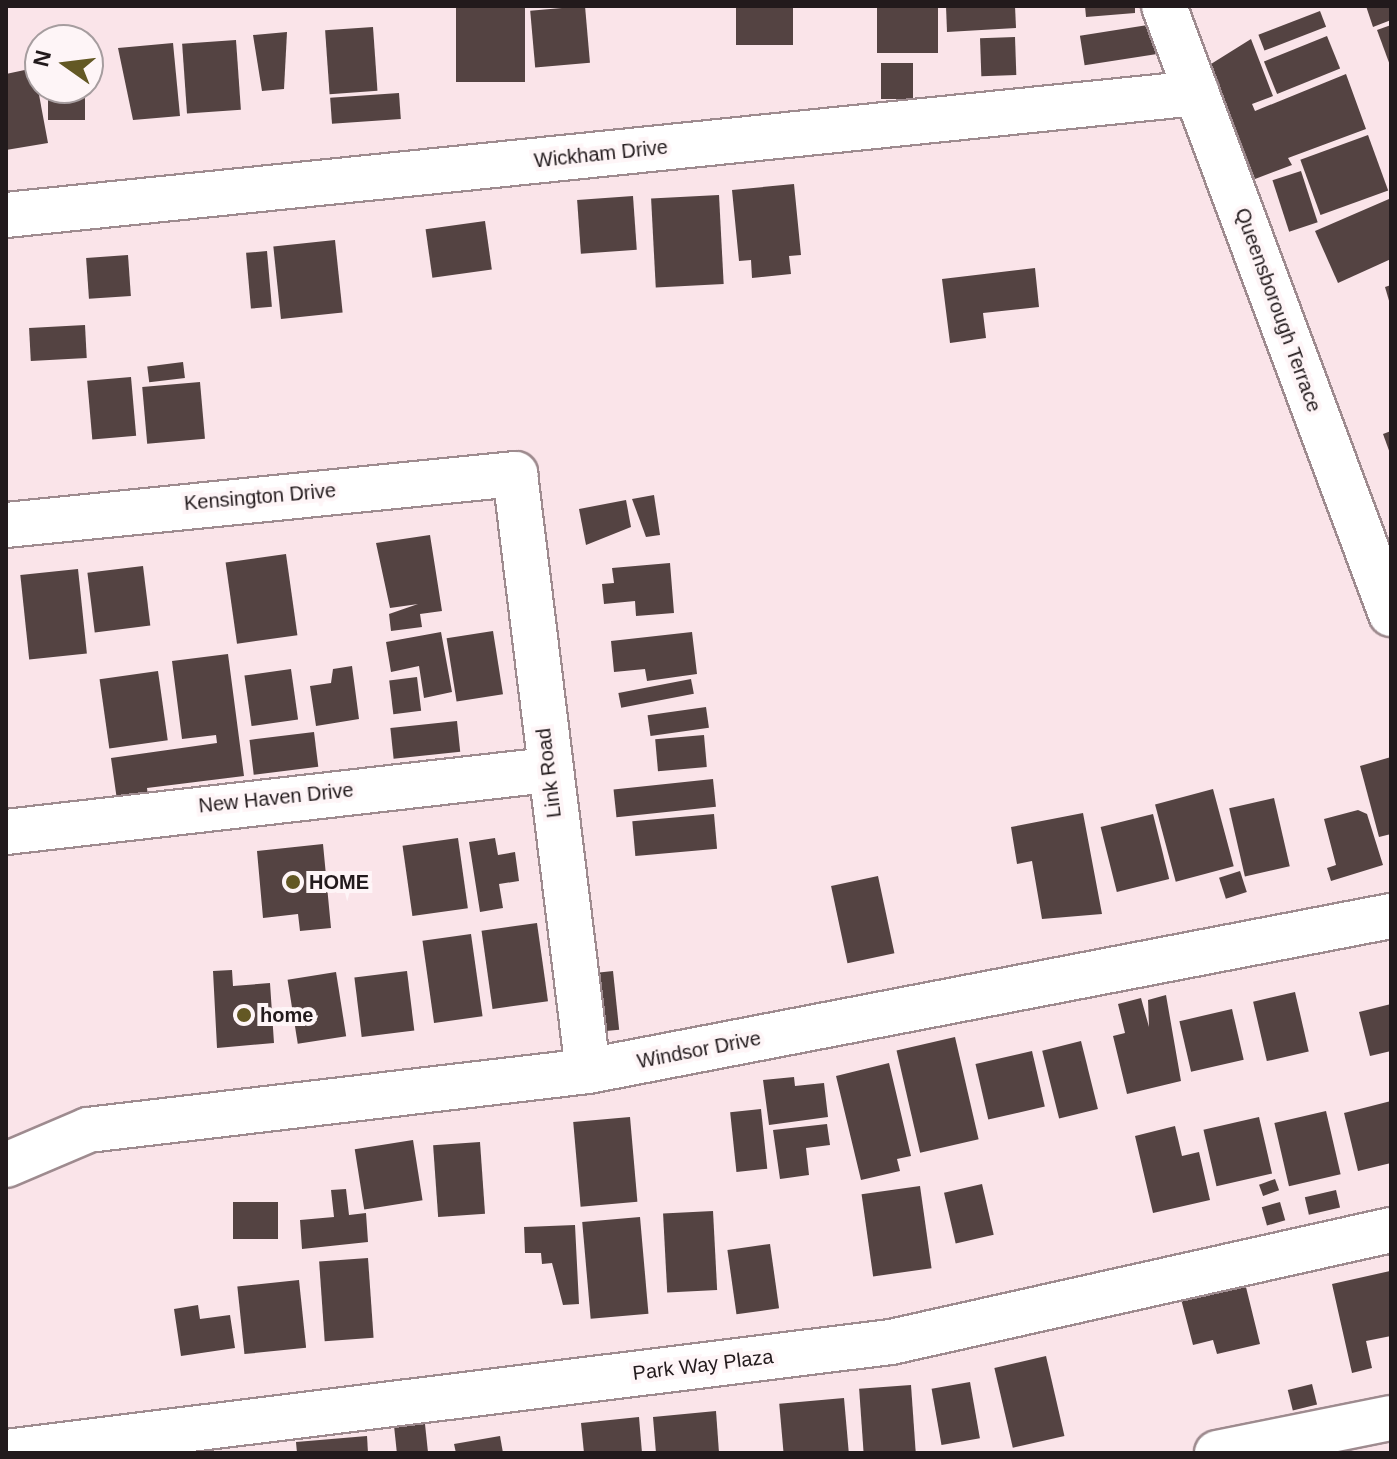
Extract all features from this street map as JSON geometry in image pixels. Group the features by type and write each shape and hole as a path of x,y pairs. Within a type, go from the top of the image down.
{"street":[{"name":"Queensborough Terrace","path":"1164,6 1391,614"},
{"name":"Wickham Drive","path":"6,215 1197,93"},
{"name":"Kensington Drive","path":"6,525 515,474"},
{"name":"Link Road","path":"515,474 548,770 588,1071"},
{"name":"New Haven Drive","path":"6,832 548,770"},
{"name":"Windsor Drive","path":"6,1165 88,1130 588,1071 1391,916"},
{"name":"Park Way Plaza","path":"6,1452 891,1342 1391,1230"},
{"path":"1226,1452 1391,1418"}],"building":[{"path":"456,6 525,6 525,82 456,82"},
{"path":"585,6 590,63 535,68 530,11"},
{"path":"736,6 793,6 793,45 736,45"},
{"path":"877,6 938,6 938,53 877,53"},
{"path":"946,6 1015,6 1016,28 947,32"},
{"path":"1085,6 1135,6 1135,13 1086,17"},
{"path":"1366,6 1391,6 1391,20 1373,27"},
{"path":"1320,11 1326,27 1264,51 1258,35"},
{"path":"1154,24 1159,54 1085,65 1080,36"},
{"path":"1391,25 1391,68 1377,30"},
{"path":"373,27 377,91 330,94 325,30"},
{"path":"287,32 284,89 262,91 253,35"},
{"path":"1327,36 1340,68 1277,94 1264,61"},
{"path":"1015,37 1016,75 981,76 980,38"},
{"path":"1251,39 1273,96 1252,104 1255,111 1346,74 1366,129 1288,158 1292,165 1255,179 1211,64"},
{"path":"236,40 241,110 187,114 182,44"},
{"path":"173,43 180,116 133,120 118,48"},
{"path":"881,63 913,63 913,99 881,99"},
{"path":"24,70 24,104 41,104 48,143 6,150 6,74"},
{"path":"399,93 401,119 332,124 330,98"},
{"path":"48,104 85,104 85,120 48,120"},
{"path":"1368,135 1388,190 1321,215 1300,160"},
{"path":"1301,171 1318,222 1289,232 1272,180"},
{"path":"794,184 801,255 789,256 791,274 752,278 751,260 739,261 732,190"},
{"path":"719,195 724,284 656,287 651,199"},
{"path":"633,196 637,250 581,254 577,200"},
{"path":"1389,199 1391,259 1338,283 1315,231"},
{"path":"485,221 492,270 432,278 426,229"},
{"path":"335,240 343,313 281,319 273,246"},
{"path":"267,251 272,307 251,309 246,253"},
{"path":"128,255 131,296 89,299 86,258"},
{"path":"1035,268 1039,307 983,313 986,338 950,343 942,279"},
{"path":"1391,285 1391,304 1390,304 1385,287"},
{"path":"85,325 87,358 31,361 29,328"},
{"path":"183,362 185,378 149,382 147,366"},
{"path":"131,377 136,436 92,440 87,381"},
{"path":"200,382 205,439 147,444 142,387"},
{"path":"1391,431 1391,456 1383,434"},
{"path":"654,495 660,535 646,537 632,499"},
{"path":"626,500 631,527 586,545 579,509"},
{"path":"430,535 442,611 420,614 422,627 391,631 389,614 418,604 390,608 376,543"},
{"path":"286,554 297,635 237,644 226,562"},
{"path":"670,563 674,613 636,616 635,601 604,604 602,584 614,583 612,568"},
{"path":"143,566 150,626 95,632 87,573"},
{"path":"78,569 87,654 29,660 20,575"},
{"path":"493,631 503,694 457,702 447,638"},
{"path":"441,632 452,692 424,698 419,666 391,672 386,642"},
{"path":"692,632 697,674 647,681 645,669 614,672 611,641"},
{"path":"228,654 244,776 147,788 148,796 117,800 111,758 217,743 216,735 182,739 172,661"},
{"path":"352,666 359,719 316,726 310,686 331,683 333,669"},
{"path":"291,669 298,720 252,726 244,676"},
{"path":"158,671 168,740 109,749 100,679"},
{"path":"417,677 421,711 393,714 389,680"},
{"path":"691,679 694,694 621,708 618,693"},
{"path":"706,707 709,728 650,736 648,715"},
{"path":"457,721 460,752 394,759 390,728"},
{"path":"314,732 318,767 254,775 249,740"},
{"path":"704,735 707,767 658,771 655,739"},
{"path":"1391,757 1391,834 1379,837 1360,766"},
{"path":"713,779 716,807 616,817 614,789"},
{"path":"1213,789 1234,866 1176,882 1155,805"},
{"path":"1274,798 1290,866 1245,877 1229,808"},
{"path":"1358,810 1367,814 1383,865 1331,881 1327,868 1336,865 1324,819"},
{"path":"1083,813 1102,914 1042,919 1032,861 1017,864 1011,827"},
{"path":"714,814 717,849 635,856 632,821"},
{"path":"1153,814 1169,879 1117,892 1101,827"},
{"path":"458,838 468,908 412,916 403,846"},
{"path":"495,838 498,855 515,852 519,881 499,884 503,908 480,912 469,842"},
{"name":"HOME","path":"323,844 331,928 300,931 298,914 263,918 257,851"},
{"path":"1240,871 1247,892 1226,899 1219,878"},
{"path":"878,876 894,953 847,963 831,886"},
{"path":"537,923 548,1001 493,1009 482,931"},
{"path":"471,934 483,1016 434,1023 422,941"},
{"name":"home","path":"232,970 233,986 270,983 274,1043 217,1048 213,971"},
{"path":"407,971 414,1031 362,1037 354,977"},
{"path":"613,971 619,1030 603,1031 597,973"},
{"path":"336,972 346,1036 298,1044 288,980"},
{"path":"1295,992 1309,1051 1267,1061 1253,1002"},
{"path":"1166,995 1181,1081 1127,1094 1113,1036 1125,1033 1118,1004 1141,998 1149,1027 1148,1000"},
{"path":"1391,1004 1391,1051 1370,1056 1359,1012"},
{"path":"1232,1009 1244,1060 1191,1072 1179,1021"},
{"path":"955,1037 979,1139 920,1153 897,1050"},
{"path":"1081,1041 1098,1109 1059,1119 1042,1051"},
{"path":"1032,1051 1045,1107 988,1120 975,1064"},
{"path":"889,1063 911,1156 897,1159 900,1171 861,1180 836,1076"},
{"path":"794,1077 795,1086 824,1083 828,1117 769,1125 763,1080"},
{"path":"1391,1101 1391,1163 1358,1171 1344,1113"},
{"path":"761,1109 767,1169 736,1172 730,1112"},
{"path":"1326,1111 1341,1174 1289,1186 1274,1123"},
{"path":"630,1117 637,1202 581,1207 573,1122"},
{"path":"1259,1117 1272,1174 1217,1186 1203,1130"},
{"path":"827,1124 830,1145 806,1148 809,1175 780,1179 773,1130"},
{"path":"1175,1126 1182,1156 1199,1152 1210,1200 1153,1213 1135,1136"},
{"path":"413,1140 423,1200 364,1209 355,1149"},
{"path":"480,1142 485,1214 438,1217 433,1145"},
{"path":"1275,1179 1279,1190 1263,1196 1259,1185"},
{"path":"982,1184 994,1235 956,1243 944,1193"},
{"path":"920,1186 932,1268 873,1276 862,1194"},
{"path":"346,1189 349,1215 366,1213 368,1242 302,1249 300,1220 334,1217 331,1190"},
{"path":"1336,1190 1340,1208 1309,1215 1305,1197"},
{"path":"233,1202 278,1202 278,1239 233,1239"},
{"path":"1280,1202 1285,1220 1267,1226 1262,1207"},
{"path":"713,1211 717,1290 667,1293 663,1214"},
{"path":"640,1217 648,1314 591,1319 582,1222"},
{"path":"575,1225 579,1304 563,1305 552,1263 542,1264 541,1253 525,1253 524,1227"},
{"path":"770,1244 779,1308 736,1314 727,1250"},
{"path":"368,1258 374,1338 325,1341 319,1261"},
{"path":"1390,1271 1391,1336 1366,1341 1372,1368 1352,1373 1332,1284"},
{"path":"299,1280 306,1348 244,1354 237,1286"},
{"path":"1245,1283 1260,1344 1217,1354 1213,1340 1193,1345 1181,1299"},
{"path":"198,1305 200,1319 230,1315 235,1348 181,1356 174,1309"},
{"path":"1046,1356 1064,1436 1013,1448 994,1368"},
{"path":"970,1382 980,1438 941,1445 932,1389"},
{"path":"1312,1384 1317,1404 1293,1410 1288,1390"},
{"path":"911,1385 916,1453 864,1453 859,1389"},
{"path":"844,1398 849,1453 784,1453 779,1404"},
{"path":"716,1411 719,1453 656,1453 653,1417"},
{"path":"639,1417 642,1453 584,1453 581,1423"},
{"path":"425,1424 428,1453 397,1453 394,1427"},
{"path":"367,1436 368,1453 297,1453 296,1442"},
{"path":"500,1436 503,1453 456,1453 454,1444"}],"place":[{"name":"HOME","path":"293,882"},
{"name":"home","path":"244,1015"}]}
